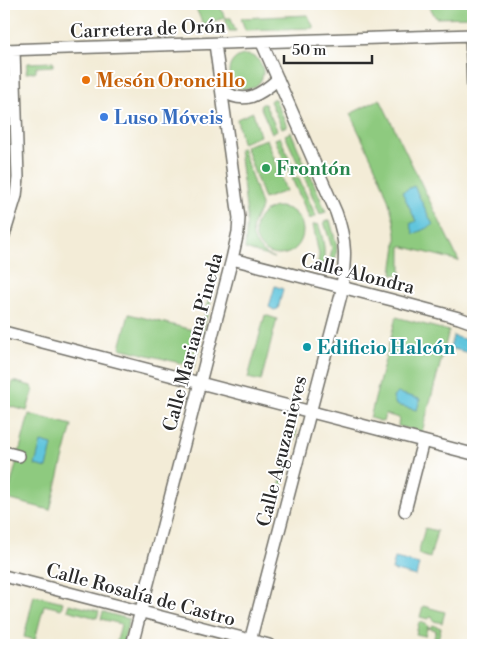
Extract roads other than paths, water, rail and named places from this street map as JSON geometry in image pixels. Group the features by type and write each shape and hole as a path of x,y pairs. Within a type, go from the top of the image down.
{"street":[{"name":"Carretera de Orón","path":"9,50 472,35"},
{"path":"472,35 473,91"},
{"name":"Calle Aguzanieves","path":"250,643 342,287 346,250 343,232 316,165 262,43"},
{"name":"Calle Mariana Pineda","path":"132,645 238,232 239,218 215,44"},
{"path":"4,235 16,196 18,178 9,50"},
{"path":"222,90 236,97 254,96 278,79"},
{"name":"Calle Alondra","path":"232,260 342,287 473,323"},
{"path":"4,332 473,454"},
{"path":"405,510 423,441"},
{"path":"4,452 19,456"},
{"name":"Calle Rosalía de Castro","path":"4,576 250,643 270,645"}],"water":[{"path":"414,186 433,225 414,234 410,224 416,221 402,192"},
{"path":"275,286 283,289 278,309 274,310 269,307"},
{"path":"453,336 473,342 473,354 450,348"},
{"path":"398,393 420,399 417,410 396,405 393,397"},
{"path":"41,442 52,445 47,468 35,465"},
{"path":"395,558 419,564 416,576 392,570"}],"place":[{"name":"Mesón Oroncillo","path":"86,80"},
{"name":"Luso Móveis","path":"104,117"},
{"name":"Frontón","path":"266,168"},
{"name":"Edificio Halcón","path":"307,347"}]}
